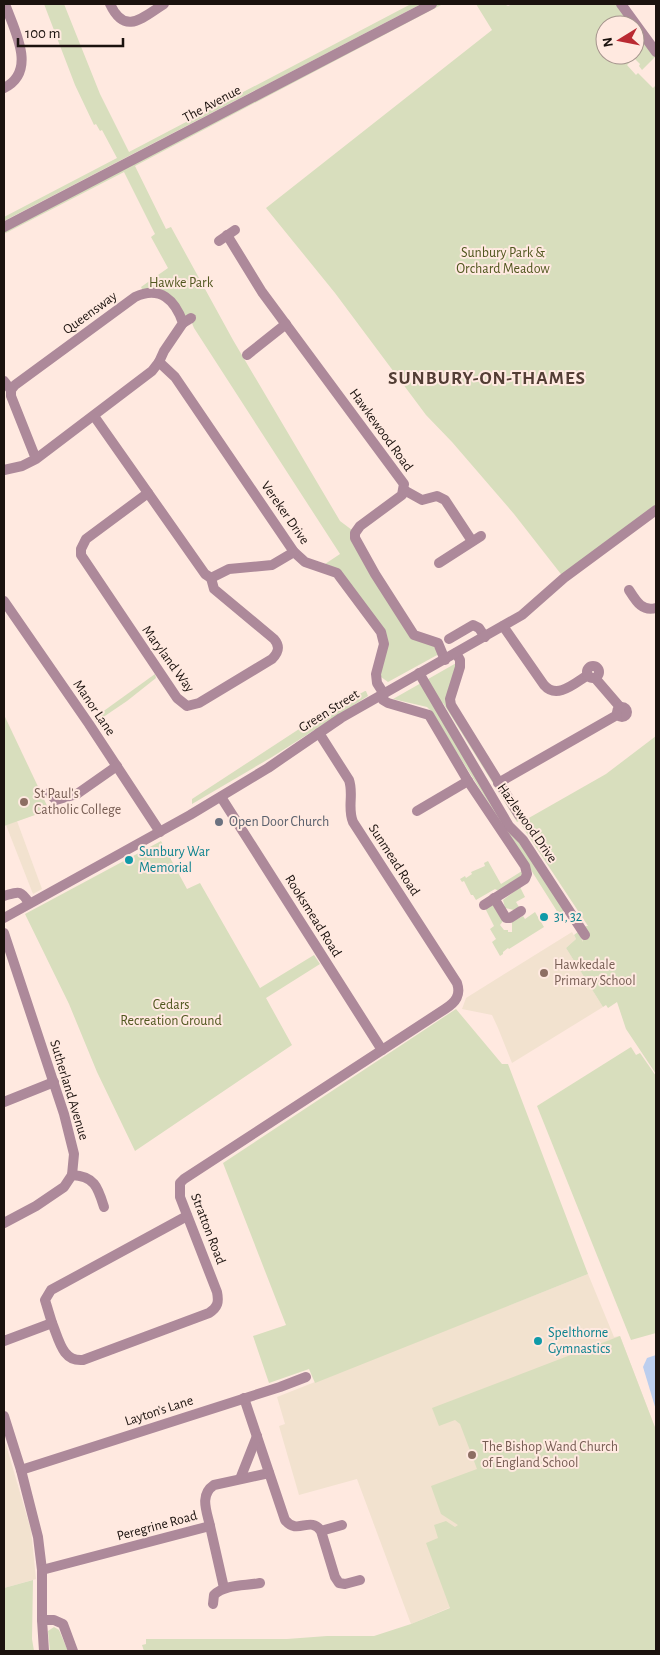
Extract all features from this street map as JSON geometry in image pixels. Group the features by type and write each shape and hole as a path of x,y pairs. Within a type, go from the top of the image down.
{"street":[{"path":"4,88 17,78 23,61 22,52 5,4"},
{"path":"110,4 118,18 128,22 139,20 164,4"},
{"name":"The Avenue","path":"4,227 432,4"},
{"path":"621,4 656,52"},
{"name":"Hawkewood Road","path":"227,235 262,292 404,484 402,495 357,529 355,538 414,635 438,642 445,660"},
{"name":"Queensway","path":"4,470 22,466 36,459 152,371 187,320 165,296 155,293 143,293 23,379 11,390"},
{"path":"246,355 286,324"},
{"name":"Vereker Drive","path":"159,362 175,377 294,552 305,562 337,573 381,632 384,644 376,678 382,695"},
{"path":"4,381 11,390 11,396 36,459"},
{"name":"Maryland Way","path":"94,416 205,574 211,578 214,589 274,638 277,643 277,655 272,659 199,704 187,706 177,698 81,555 80,549 86,539 148,493"},
{"path":"404,490 422,500 437,496 446,500 476,538 441,558"},
{"name":"Green Street","path":"4,918 28,903 160,832 221,796 341,718 522,615 564,578 656,510"},
{"path":"211,578 229,569 272,564 294,552"},
{"path":"629,590 638,604 651,610 656,608"},
{"name":"Manor Lane","path":"4,601 89,724 160,832"},
{"path":"449,638 473,625 485,637"},
{"path":"498,783 618,711 592,677 560,692 551,691 544,685 502,626"},
{"path":"456,653 460,663 450,699 451,705 519,815"},
{"name":"Hazlewood Drive","path":"419,673 509,826 524,840 585,935"},
{"path":"382,695 383,700 388,703 429,714 468,781 525,866 527,874 522,882 484,905"},
{"name":"Sunmead Road","path":"319,733 350,780 352,788 350,816 353,822 457,983 459,990 458,998"},
{"path":"49,793 56,800 77,794 117,766"},
{"path":"417,811 468,781"},
{"name":"Rooksmead Road","path":"221,796 382,1050"},
{"path":"4,896 18,892 23,893 28,903"},
{"path":"494,898 506,918 510,918 521,910"},
{"name":"Sutherland Avenue","path":"4,933 54,1082 70,1137 74,1154 72,1175"},
{"name":"Stratton Road","path":"52,1323 66,1355 77,1361 119,1347 214,1310 219,1301 217,1292 180,1197 179,1190 184,1179 453,1004 458,998"},
{"path":"4,1102 54,1082"},
{"path":"4,1223 36,1206 64,1186 72,1175 79,1175 96,1184 104,1207"},
{"path":"4,1341 52,1323 45,1300 52,1290 187,1216"},
{"name":"Layton's Lane","path":"21,1470 306,1377"},
{"path":"244,1398 285,1520 289,1524 299,1527 311,1524 319,1528 336,1580 342,1584 360,1580"},
{"path":"4,1416 21,1470 38,1537 42,1570 44,1651"},
{"path":"240,1479 257,1436"},
{"name":"Peregrine Road","path":"42,1570 210,1526 205,1502 206,1492 214,1485 269,1473"},
{"path":"321,1531 342,1525"},
{"path":"210,1526 224,1588"},
{"path":"213,1604 214,1594 224,1588 260,1583"},
{"path":"42,1620 54,1620 64,1624 73,1651"}],"shaded area":[{"name":"St Paul's Catholic College","path":"4,715 49,810 17,821 42,889 33,894 6,825 4,826"},
{"name":"Hawkedale Primary School","path":"572,932 576,939 566,948 603,1007 512,1063 492,1015 462,1009 466,998"},
{"name":"The Bishop Wand Church of England School","path":"588,1274 614,1337 620,1336 656,1430 451,1607 411,1624 357,1479 299,1495 279,1426 285,1424 277,1397"},
{"path":"4,1438 31,1530 36,1579 4,1588"}],"green space":[{"path":"44,4 64,4 100,94 129,152 411,4 421,4 4,221 4,217 117,158 102,130 100,131 96,124 94,125 75,85"},
{"name":"Hawke Park","path":"436,4 443,4 135,166 166,229 171,227 233,340 340,521 352,530 411,636 433,641 439,654 388,682 379,674 387,644 325,564 340,554 194,328 189,316 185,317 154,289 142,289 141,287 168,268 151,237 155,234 124,172 4,234 4,230"},
{"name":"Sunbury Park & Orchard Meadow","path":"476,4 504,4 508,6 513,4 621,4 628,15 595,15 595,65 627,65 636,75 638,73 653,88 656,85 656,510 564,578 514,514 426,415 335,293 266,208 492,30"},
{"name":"Sunbury Park & Orchard Meadow","path":"645,40 656,56 642,70 639,66 645,65"},
{"path":"458,662 448,699 516,813 526,817 517,822 443,703 435,707 564,910 560,916 430,710 427,707 393,699"},
{"path":"155,674 156,678 96,722 94,718"},
{"path":"365,691 368,696 272,757 192,804 192,799 319,716"},
{"name":"St Paul's Catholic College","path":"4,715 49,810 4,826"},
{"path":"656,736 656,1074 626,1029 617,1002 608,1008 606,1005 603,1007 566,948 576,939 574,935 578,932 583,942 580,927 588,926 520,823 606,774"},
{"name":"Cedars Recreation Ground","path":"161,841 187,889 200,883 260,988 314,955 320,964 266,998 292,1045 135,1151 97,1072 69,1004 25,914"},
{"path":"488,861 501,884 522,871 523,875 499,891 495,889 476,900 471,895 464,881 462,882 460,879 465,876 466,878 472,874 471,872 485,866 484,863"},
{"path":"520,887 525,897 516,902 519,907 514,910 505,908 503,900"},
{"path":"493,905 503,921 500,925 504,930 508,930 508,932 512,932 512,922 523,916 525,919 535,912 544,927 508,948 500,956 492,942 496,939 490,929 494,926 486,910 486,908"},
{"path":"456,1009 502,1064 508,1064 588,1274 315,1383 309,1369 269,1383 253,1336 286,1325 223,1163"},
{"path":"631,1047 636,1055 640,1053 656,1076 656,1333 631,1340 537,1106"},
{"path":"620,1336 656,1430 656,1651 144,1651 142,1645 146,1644 146,1639 287,1639 327,1636 374,1636 411,1624 450,1608 426,1543 438,1538 434,1525 446,1521 455,1527 458,1525 441,1514 431,1486 477,1469 460,1424 455,1420 439,1426 432,1408"},
{"path":"33,1580 32,1639 34,1651 4,1651 4,1588"},
{"path":"54,1627 59,1630 68,1651 50,1651 48,1631"}],"water":[{"path":"656,1355 656,1410 643,1367 647,1358"}],"place":[{"name":"St Paul's Catholic College","path":"24,802"},
{"name":"Open Door Church","path":"219,822"},
{"name":"Sunbury War Memorial","path":"129,860"},
{"name":"31, 32","path":"544,917"},
{"name":"Hawkedale Primary School","path":"544,973"},
{"name":"Spelthorne Gymnastics","path":"538,1341"},
{"name":"The Bishop Wand Church of England School","path":"472,1455"}],"district":[{"name":"SUNBURY-ON-THAMES","path":"487,378"}]}
